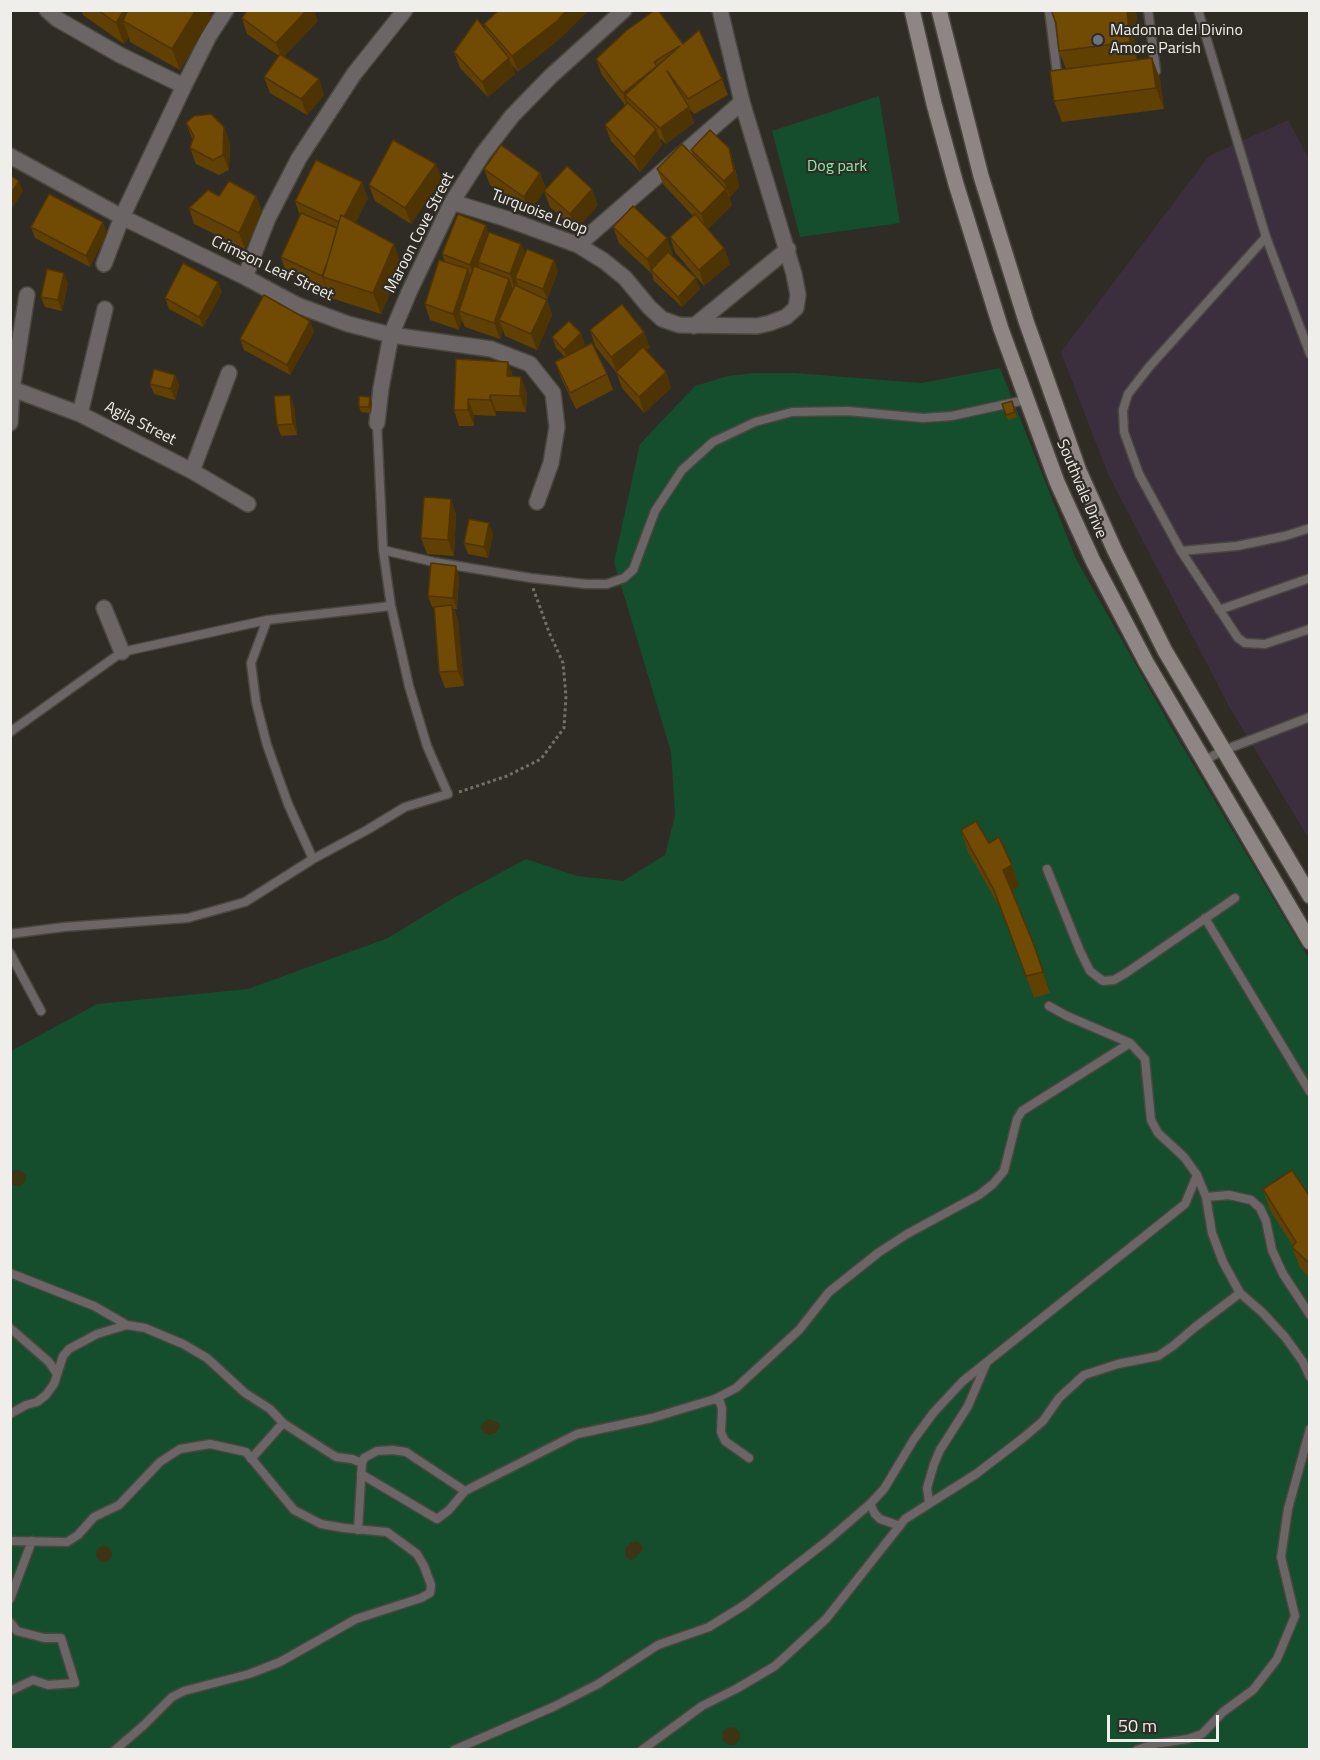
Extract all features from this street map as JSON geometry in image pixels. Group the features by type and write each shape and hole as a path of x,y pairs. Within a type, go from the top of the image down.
{"street":[{"path":"47,10 57,19 120,55 184,86"},
{"path":"104,264 122,217 184,86 209,36 226,10"},
{"path":"245,277 268,218 299,158 354,74 405,10"},
{"name":"Maroon Cove Street","path":"377,423 391,334 452,202 482,155 512,116 551,76 624,10"},
{"name":"Turquoise Loop","path":"452,202 578,245 604,261 625,278 662,319 679,325 757,326 786,317 796,308 798,295 788,249 742,102 720,10"},
{"name":"Southvale Drive","path":"912,10 956,184 1001,329 1057,482 1093,561 1146,662 1310,942"},
{"name":"Southvale Drive","path":"939,10 959,96 991,209 1026,321 1079,471 1115,551 1165,651 1222,751 1310,896"},
{"path":"578,245 742,102"},
{"name":"Crimson Leaf Street","path":"10,156 122,217 297,304 348,324 391,334 491,350 530,364 553,393 557,427 551,463 537,502"},
{"path":"694,326 788,249"},
{"path":"10,423 11,388 27,295"},
{"path":"80,414 105,309"},
{"path":"192,471 229,373"},
{"name":"Agila Street","path":"11,388 80,414 192,471 248,504"},
{"path":"104,608 122,652"}],"lane":[{"path":"1049,10 1058,84 1069,82"},
{"path":"1134,74 1156,71 1148,10"},
{"path":"1198,10 1266,237 1309,352"},
{"path":"1266,237 1149,367 1128,394 1123,410 1124,432 1139,474 1181,551 1238,638 1253,645 1265,644 1310,629"},
{"path":"383,550 434,562 531,578 608,584 624,578 633,570 656,511 682,470 713,442 755,422 792,412 848,411 923,418 952,416 1026,400"},
{"path":"10,934 64,927 188,918 245,902 313,859 405,807 448,794 428,746 409,686 391,606 383,550 377,423"},
{"path":"1181,551 1237,546 1310,528"},
{"path":"1219,610 1310,578"},
{"path":"10,732 122,652 267,620 391,606"},
{"path":"267,620 251,663 256,702 267,745 285,795 313,859"},
{"path":"1203,761 1222,751 1310,717"},
{"path":"1047,869 1080,951 1090,971 1103,981 1114,980 1126,974 1235,898"},
{"path":"1205,918 1310,1092"},
{"path":"10,952 41,1011"},
{"path":"1049,1006 1074,1020 1130,1043 1145,1059 1148,1068 1149,1110 1155,1126 1158,1133 1197,1176 1206,1197 1212,1233 1240,1293 1263,1313 1306,1360 1310,1377"},
{"path":"361,1474 437,1519 449,1510 465,1491 577,1434 652,1418 715,1399 736,1388 799,1330 837,1285 907,1234 979,1195 993,1184 1004,1171 1017,1119 1022,1111 1130,1043"},
{"path":"454,1749 553,1707 597,1684 658,1645 710,1627 755,1597 870,1504 884,1488 914,1439 934,1412 963,1381 1185,1204 1197,1176"},
{"path":"1206,1197 1229,1196 1251,1200 1260,1208 1266,1221 1272,1250 1283,1274 1310,1315"},
{"path":"10,1274 94,1306 127,1325 145,1328 183,1344 207,1358 245,1393 270,1409 283,1423 336,1457 362,1463"},
{"path":"642,1749 702,1706 774,1666 826,1619 905,1519 976,1474 1023,1438 1043,1421 1059,1398 1084,1375 1118,1364 1158,1356 1240,1293"},
{"path":"10,1414 37,1402 54,1384 63,1356 69,1348 97,1334 127,1325"},
{"path":"10,1328 50,1362 57,1374"},
{"path":"929,1502 927,1488 934,1464 940,1450 968,1406 986,1364"},
{"path":"715,1399 720,1402 723,1409 721,1432 725,1441 749,1458"},
{"path":"251,1459 283,1423"},
{"path":"1137,1749 1202,1734 1223,1712 1253,1690 1276,1659 1295,1616 1281,1557 1288,1509 1310,1429"},
{"path":"10,1541 67,1542 78,1535 94,1517 119,1505 160,1462 180,1449 210,1444 246,1452 294,1509 321,1524 387,1532 417,1554 429,1577 430,1593 421,1598 356,1619 270,1666 225,1681 184,1691 172,1697 144,1725 115,1749"},
{"path":"358,1530 362,1463 364,1458 377,1451 406,1452 465,1491"},
{"path":"870,1504 880,1519 900,1526"},
{"path":"10,1599 33,1541"},
{"path":"10,1622 17,1631 44,1638 61,1638 75,1683 48,1685 33,1680 10,1691"}],"path":[{"path":"448,794 507,776 541,759 564,728 566,696 563,663 533,592 531,578"}],"shaded area":[{"path":"1288,120 1310,161 1309,839 1230,708 1108,474 1061,352 1209,156"}],"green space":[{"name":"Dog park","path":"879,96 900,223 800,237 772,131"},
{"path":"1000,368 1076,559 1175,734 1309,959 1309,1749 11,1750 11,1051 97,1004 248,989 388,938 450,900 526,859 577,876 623,881 665,855 675,815 671,752 614,562 640,444 695,386 728,376 754,373 794,373 922,383"}],"sand":[{"path":"18,1170 24,1172 26,1178 24,1184 18,1186 12,1184 10,1178 12,1172"},
{"path":"488,1419 499,1423 500,1427 496,1433 489,1435 482,1432 480,1426"},
{"path":"637,1541 643,1550 630,1560 625,1556 625,1548"},
{"path":"101,1546 107,1546 112,1554 110,1560 101,1562 96,1557 96,1551"},
{"path":"727,1727 735,1727 740,1732 738,1743 727,1745 722,1740 722,1732"}],"building":[{"path":"98,10 124,10 116,23"},
{"path":"128,10 196,10 172,49 123,21"},
{"path":"247,10 307,10 276,43 242,18"},
{"path":"499,10 567,10 557,21 512,56 484,24"},
{"path":"658,10 683,44 699,30 722,79 688,99 667,71 689,107 660,128 625,95 680,46 654,62 657,66 623,93 596,59 627,30"},
{"path":"1051,10 1127,10 1130,42 1059,51 1056,23"},
{"path":"477,19 509,58 482,82 454,52"},
{"path":"280,54 319,79 301,99 264,77"},
{"path":"1152,58 1156,88 1054,101 1050,71"},
{"path":"628,103 656,129 634,157 605,125"},
{"path":"211,114 224,127 223,155 213,160 190,148 194,136 186,123 194,116"},
{"path":"710,130 729,148 734,171 724,181 691,150"},
{"path":"393,140 436,164 405,208 369,185"},
{"path":"682,144 726,189 701,214 657,169"},
{"path":"501,145 540,173 524,197 484,169"},
{"path":"316,160 362,182 344,217 341,215 339,222 295,201"},
{"path":"567,166 592,189 570,214 544,191"},
{"path":"10,175 19,181 10,195"},
{"path":"229,181 256,196 239,233 189,208 208,190 219,196"},
{"path":"49,194 103,222 86,256 31,227"},
{"path":"633,206 667,238 647,259 613,227"},
{"path":"301,213 337,228 322,276 281,257"},
{"path":"458,214 486,225 470,265 442,254"},
{"path":"695,214 724,248 699,270 670,237"},
{"path":"341,215 394,244 373,293 323,277"},
{"path":"489,232 521,244 510,274 478,262"},
{"path":"527,249 554,260 543,289 515,278"},
{"path":"668,252 696,278 678,297 651,270"},
{"path":"439,260 468,269 453,314 425,304"},
{"path":"183,263 218,282 199,317 165,298"},
{"path":"474,266 509,279 494,323 459,311"},
{"path":"47,269 64,273 58,300 41,297"},
{"path":"515,285 547,300 531,334 499,320"},
{"path":"264,295 310,321 287,365 240,339"},
{"path":"622,304 644,332 611,357 590,330"},
{"path":"569,321 581,333 564,350 552,337"},
{"path":"592,343 607,374 570,393 555,362"},
{"path":"643,347 666,372 639,397 616,372"},
{"path":"456,359 508,362 507,376 521,377 520,396 490,395 490,400 468,399 468,410 454,410"},
{"path":"154,369 175,375 171,389 150,384"},
{"path":"290,395 293,424 277,425 274,396"},
{"path":"359,396 370,397 369,407 359,407"},
{"path":"1012,401 1015,412 1006,415 1002,404"},
{"path":"424,497 451,499 448,540 421,538"},
{"path":"469,519 489,523 484,547 464,543"},
{"path":"431,563 456,566 453,598 428,596"},
{"path":"452,605 458,671 439,672 434,607"},
{"path":"976,821 989,843 999,837 1012,865 1003,870 1043,972 1026,976 994,890 961,830"},
{"path":"1292,1170 1310,1197 1310,1264 1292,1247 1296,1242 1263,1189"}],"place":[{"name":"Madonna del Divino Amore Parish","path":"1098,40"}]}
